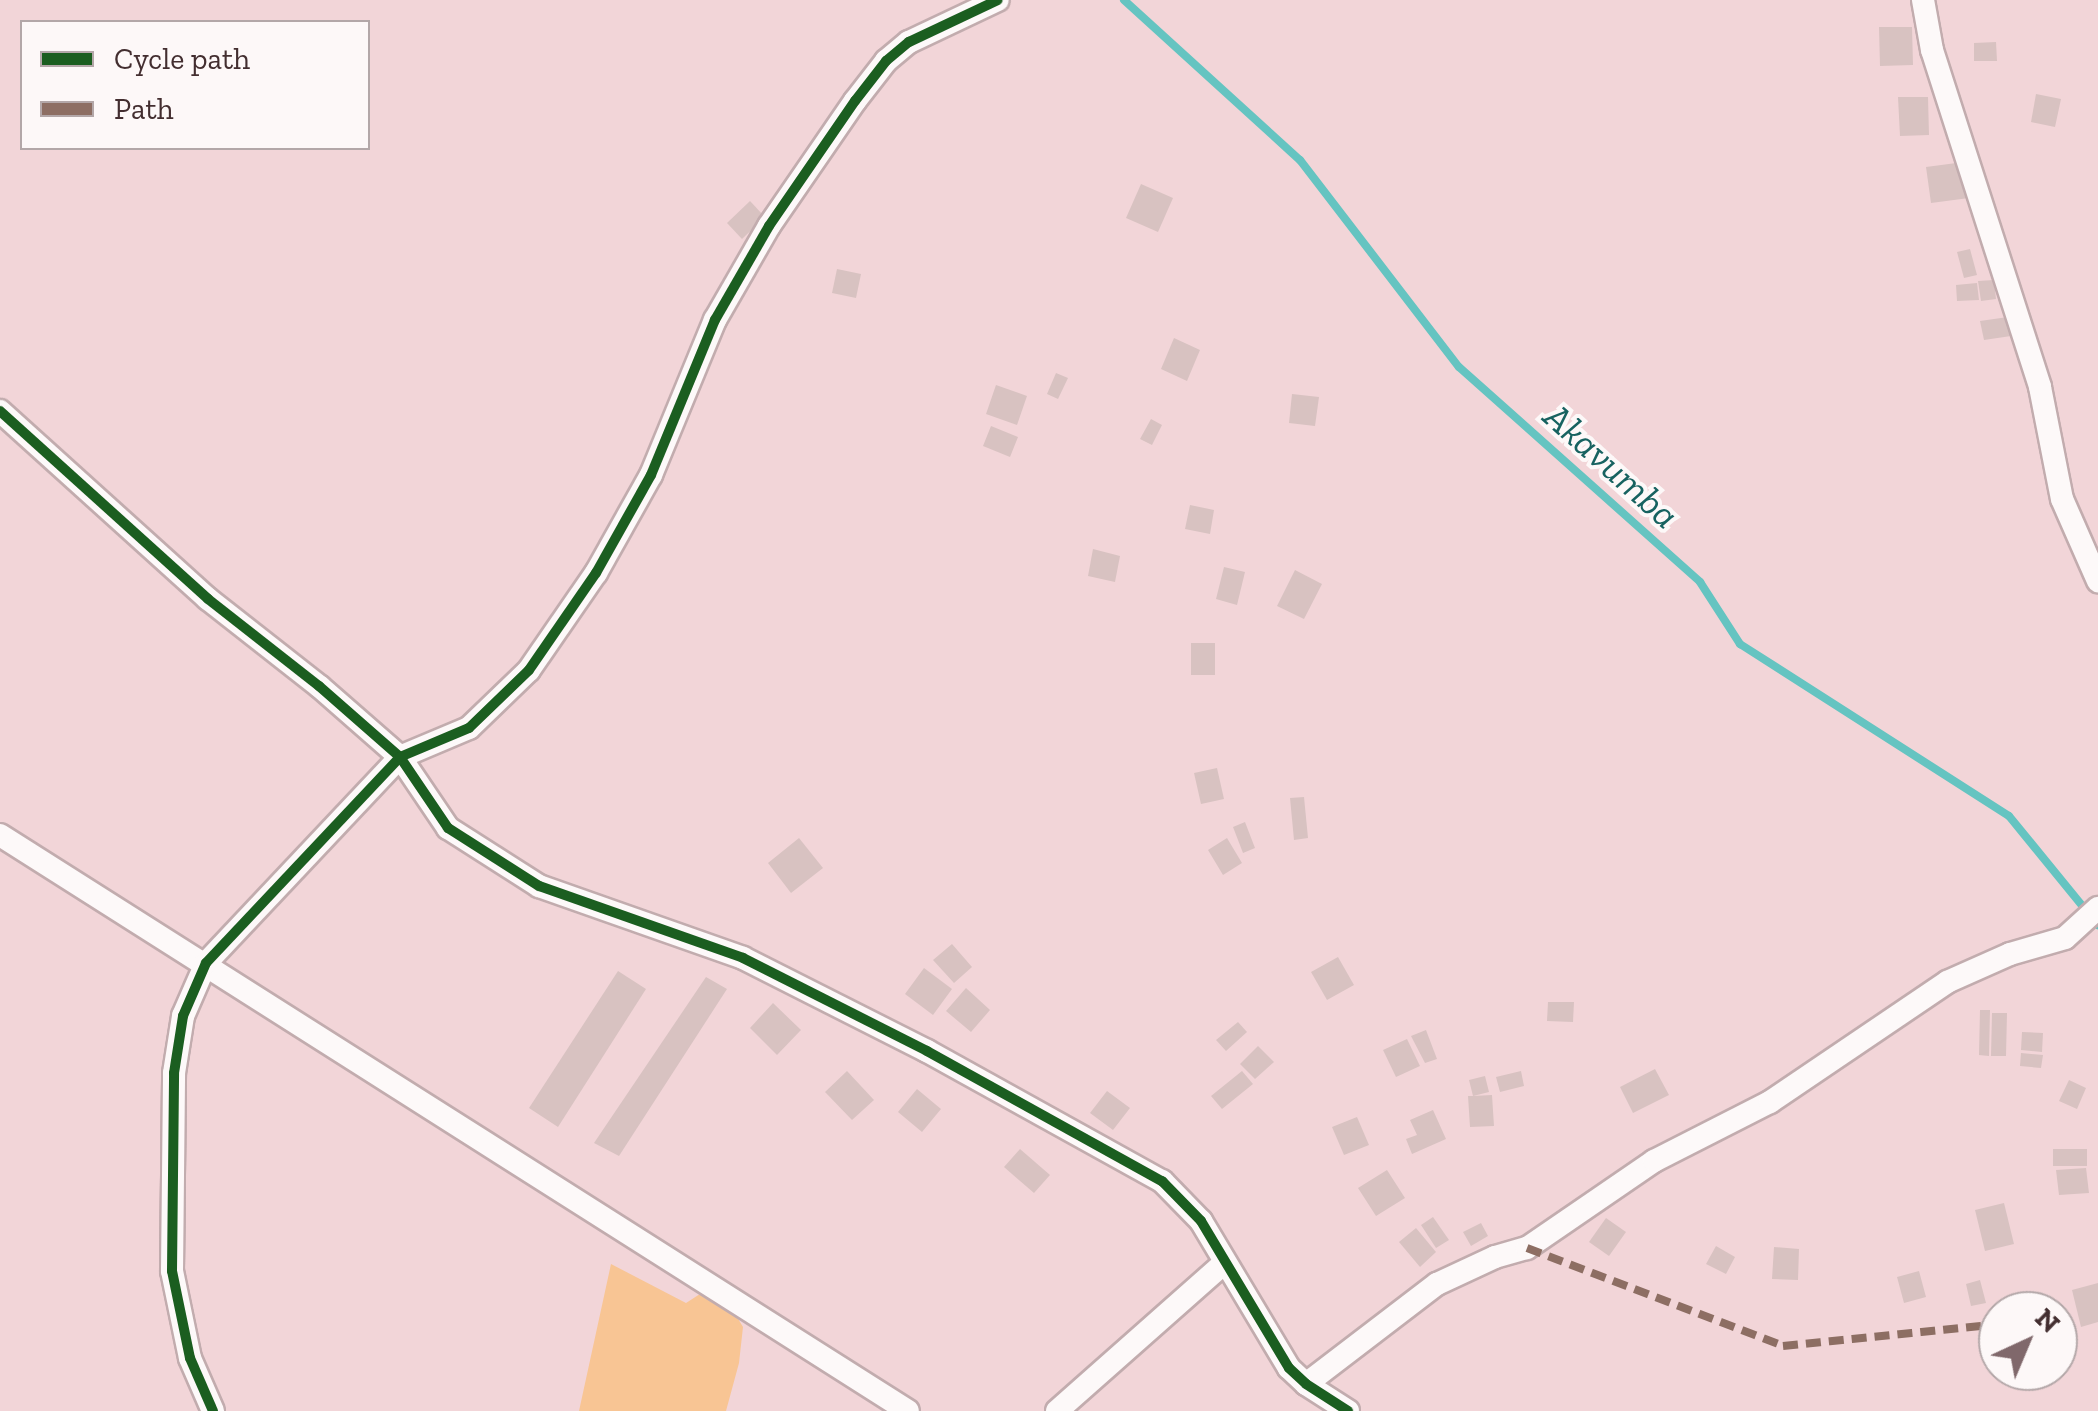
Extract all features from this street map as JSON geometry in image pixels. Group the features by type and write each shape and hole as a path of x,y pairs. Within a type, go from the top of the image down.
{"street":[{"path":"213,1411 190,1358 172,1271 174,1073 183,1016 206,963 400,756 470,728 507,695 556,634 650,475 722,306 769,226 871,78 908,42 998,0"},
{"path":"1923,0 1932,50 2040,388 2062,499 2098,581"},
{"path":"0,411 208,599 400,756 448,828 539,886 743,958 943,1060 1162,1182 1201,1221 1277,1352 1306,1384 1348,1411"},
{"path":"0,835 908,1411"},
{"path":"1306,1384 1437,1284 1495,1257 1527,1248 1654,1161 1770,1102 1922,997 1986,963 2065,938 2098,908"},
{"path":"1057,1411 1224,1263"}],"shaded area":[{"path":"611,1264 686,1303 700,1294 737,1317 743,1327 739,1363 726,1411 579,1411"}],"building":[{"path":"1879,27 1912,27 1913,65 1880,66"},
{"path":"1996,42 1997,61 1974,61 1974,43"},
{"path":"2036,94 2061,99 2055,127 2031,122"},
{"path":"1898,97 1928,97 1929,135 1900,136"},
{"path":"1964,162 1969,198 1931,203 1926,167"},
{"path":"1141,184 1173,198 1158,232 1126,218"},
{"path":"750,201 765,217 742,239 727,223"},
{"path":"1970,249 1977,275 1964,278 1957,252"},
{"path":"837,269 861,274 856,298 832,293"},
{"path":"1994,280 1996,299 1981,301 1978,281"},
{"path":"1977,283 1979,300 1957,301 1956,285"},
{"path":"2008,317 2011,336 1984,340 1980,321"},
{"path":"1174,338 1200,350 1187,381 1161,369"},
{"path":"1056,373 1068,378 1058,399 1047,394"},
{"path":"996,385 1027,396 1017,425 986,414"},
{"path":"1292,394 1319,397 1315,426 1289,423"},
{"path":"1151,419 1162,425 1152,445 1140,439"},
{"path":"991,426 1018,437 1010,457 983,446"},
{"path":"1190,505 1214,510 1210,534 1185,529"},
{"path":"1093,549 1120,556 1115,582 1088,576"},
{"path":"1224,567 1245,572 1237,605 1216,599"},
{"path":"1295,570 1322,584 1304,619 1277,606"},
{"path":"1191,643 1215,643 1215,675 1191,675"},
{"path":"1217,768 1224,799 1201,804 1194,773"},
{"path":"1304,797 1308,838 1294,840 1290,798"},
{"path":"1245,822 1255,848 1243,853 1233,827"},
{"path":"799,838 823,868 791,893 768,863"},
{"path":"1227,838 1242,863 1223,875 1208,850"},
{"path":"952,944 972,967 954,983 933,960"},
{"path":"1338,957 1354,985 1327,1000 1311,972"},
{"path":"924,968 952,989 933,1015 905,994"},
{"path":"618,971 646,989 558,1127 529,1108"},
{"path":"706,977 727,989 619,1156 594,1143"},
{"path":"966,988 990,1010 971,1032 946,1011"},
{"path":"1548,1002 1574,1002 1573,1022 1547,1021"},
{"path":"773,1003 801,1030 777,1055 750,1028"},
{"path":"1980,1010 1990,1010 1989,1056 1979,1055"},
{"path":"1992,1013 2007,1013 2006,1056 1991,1056"},
{"path":"1238,1022 1247,1032 1226,1051 1216,1040"},
{"path":"1426,1030 1437,1059 1425,1063 1411,1036"},
{"path":"2022,1032 2043,1033 2042,1052 2021,1050"},
{"path":"1407,1039 1420,1066 1396,1077 1383,1050"},
{"path":"1258,1046 1274,1062 1255,1079 1240,1064"},
{"path":"2021,1053 2043,1055 2041,1068 2020,1066"},
{"path":"1655,1069 1669,1095 1633,1113 1620,1087"},
{"path":"847,1071 874,1100 852,1120 825,1092"},
{"path":"1242,1071 1253,1084 1222,1109 1211,1096"},
{"path":"1521,1071 1524,1086 1500,1092 1496,1077"},
{"path":"1485,1076 1489,1092 1473,1096 1469,1080"},
{"path":"2069,1080 2086,1088 2077,1109 2059,1101"},
{"path":"917,1089 941,1109 922,1132 898,1112"},
{"path":"1107,1091 1130,1108 1113,1130 1090,1113"},
{"path":"1492,1095 1494,1126 1470,1127 1468,1096"},
{"path":"1433,1110 1446,1139 1412,1154 1406,1139 1417,1135 1410,1120"},
{"path":"1357,1117 1369,1145 1344,1155 1332,1127"},
{"path":"1020,1149 1050,1175 1034,1193 1004,1167"},
{"path":"2053,1149 2087,1149 2087,1166 2053,1166"},
{"path":"2086,1168 2089,1193 2059,1195 2056,1170"},
{"path":"1387,1170 1405,1198 1376,1216 1358,1188"},
{"path":"2004,1203 2014,1244 1985,1251 1975,1210"},
{"path":"1433,1217 1449,1240 1436,1248 1421,1225"},
{"path":"1606,1218 1626,1232 1609,1256 1589,1242"},
{"path":"1481,1223 1488,1236 1471,1246 1463,1232"},
{"path":"1416,1228 1436,1252 1420,1267 1399,1242"},
{"path":"1716,1246 1735,1257 1726,1274 1706,1264"},
{"path":"1774,1247 1799,1249 1798,1280 1772,1279"},
{"path":"1919,1271 1926,1297 1904,1303 1897,1277"},
{"path":"1980,1280 1983,1291 1978,1291 1978,1305 1971,1306 1966,1284"},
{"path":"2098,1283 2098,1322 2081,1327 2078,1291 2072,1290"}],"waterway":[{"name":"Akavumba","path":"1124,0 1300,160 1459,367 1700,582 1740,644 2009,816 2098,925"}],"marked path":[{"path":"1527,1248 1783,1346 1978,1326"}],"cycle path":[{"path":"213,1411 190,1358 172,1271 174,1073 183,1016 206,963 400,757 469,728 529,670 596,573 651,475 715,320 769,226 855,101 886,61 909,42 998,0"},
{"path":"0,411 208,599 319,686 400,757 448,828 539,886 743,958 927,1051 1162,1181 1201,1221 1289,1368 1348,1411"}]}
